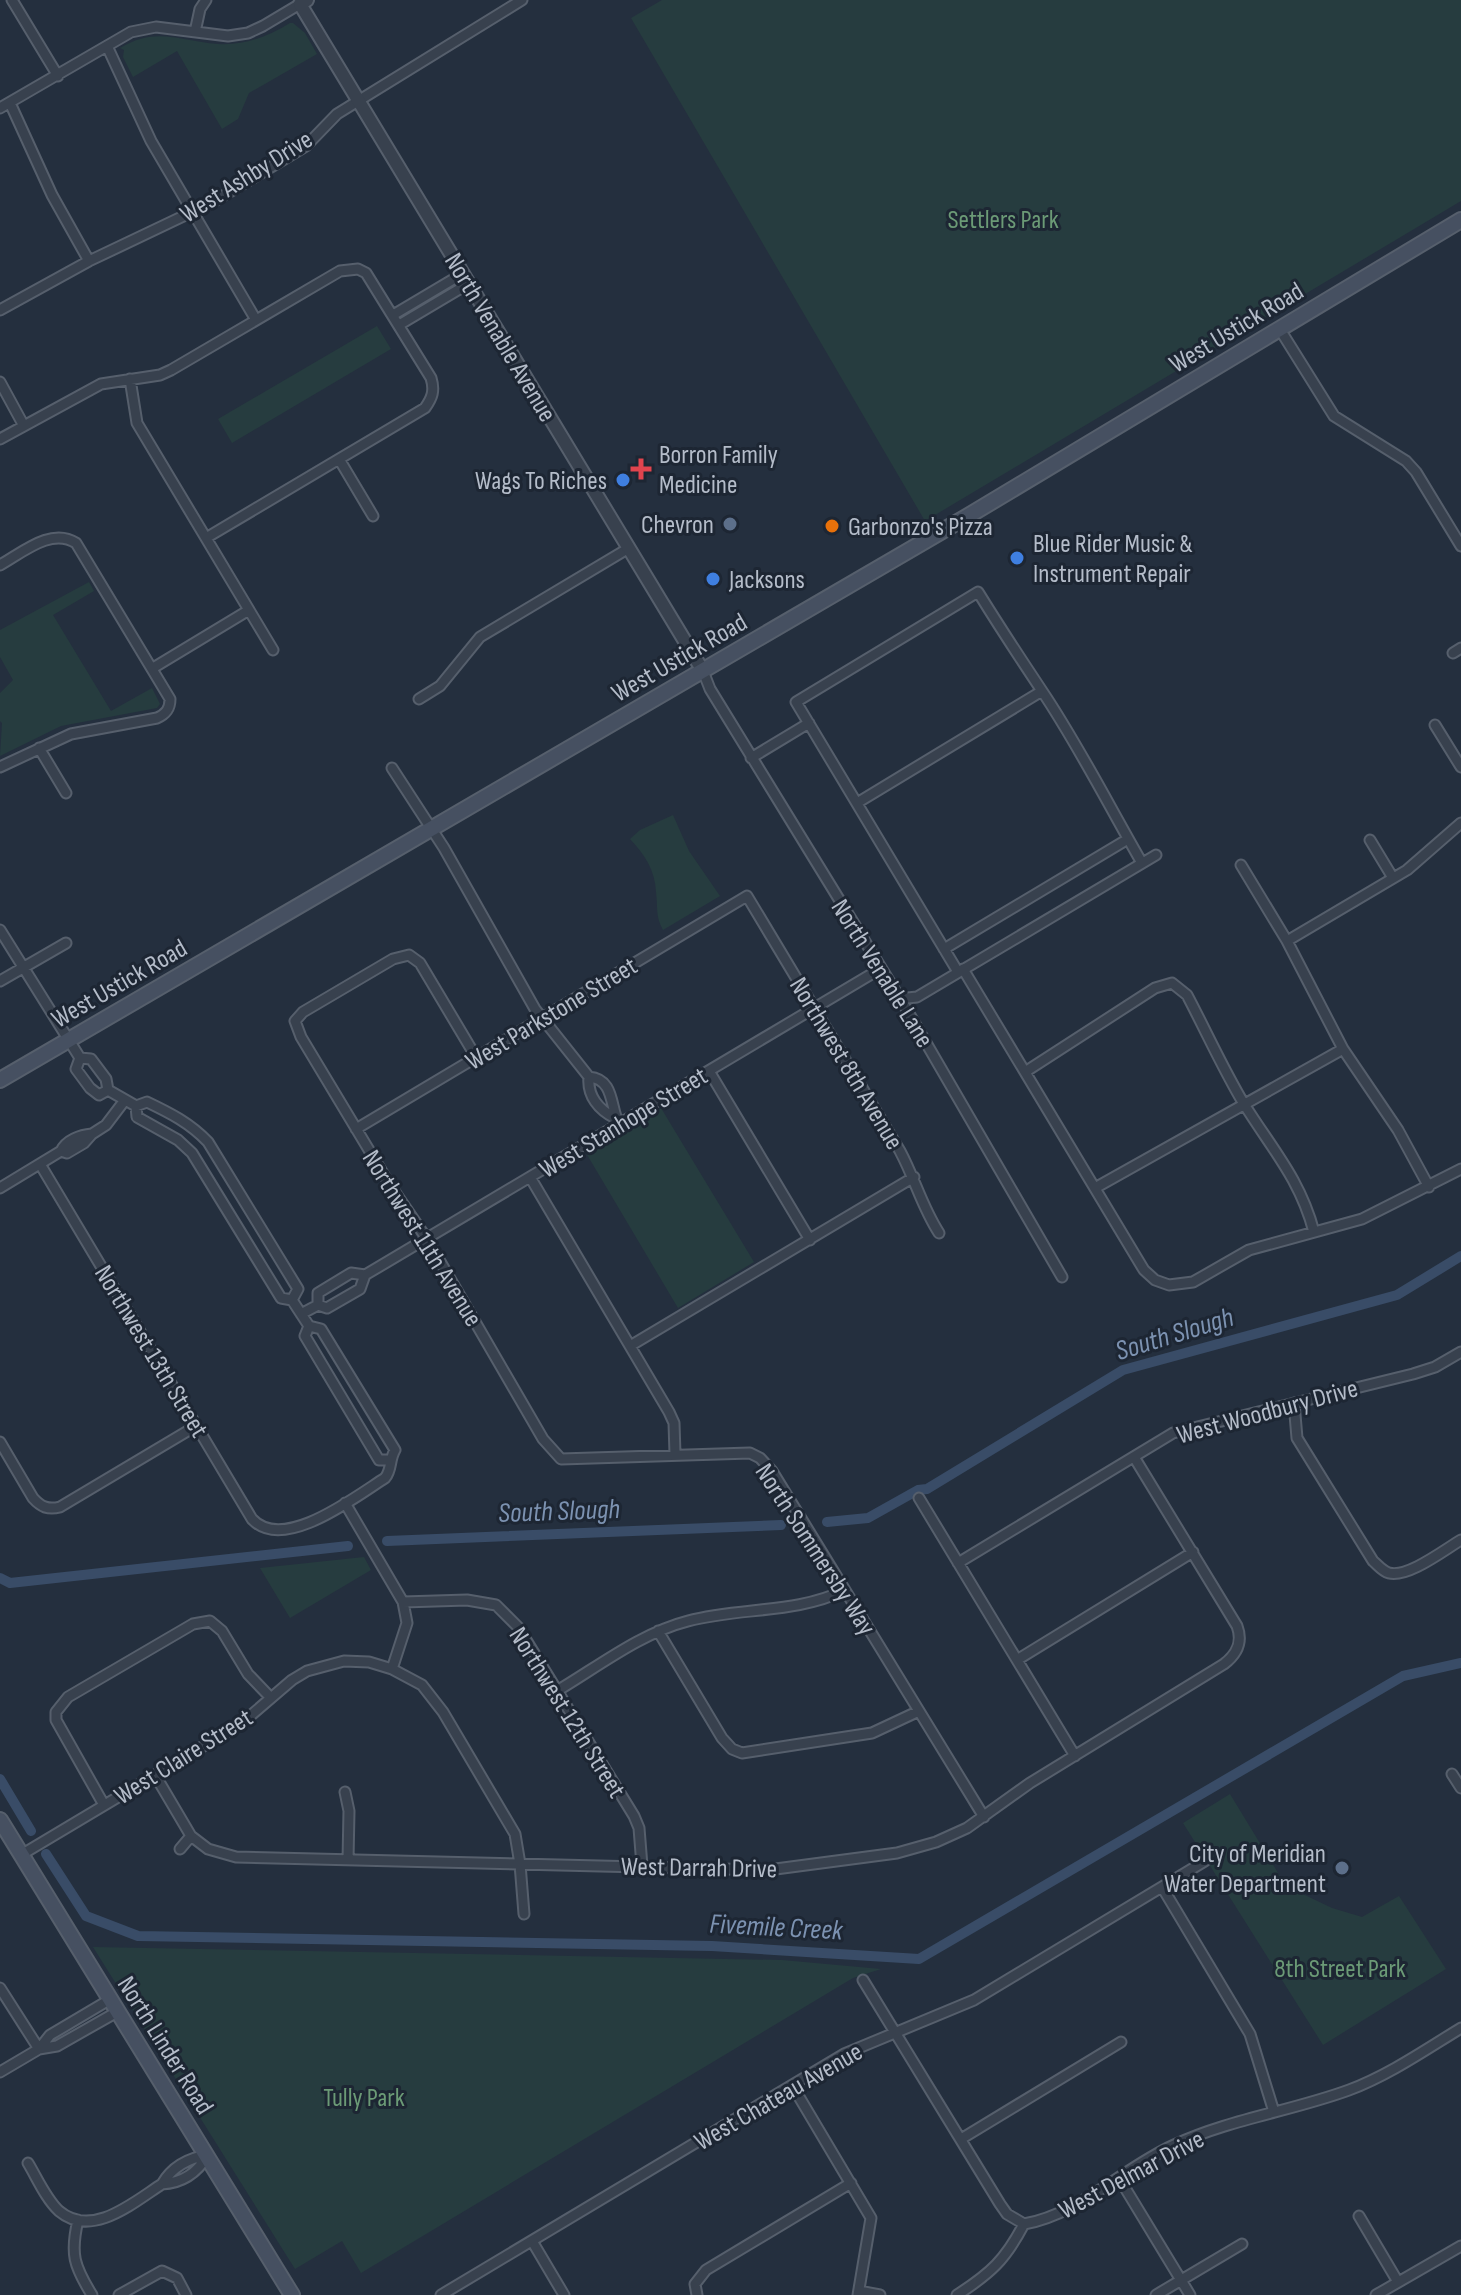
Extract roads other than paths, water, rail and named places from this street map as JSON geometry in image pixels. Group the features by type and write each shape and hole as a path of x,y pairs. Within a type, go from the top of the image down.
{"main road":[{"name":"West Ustick Road","path":"0,1080 968,516 1461,220"},
{"name":"North Linder Road","path":"0,1820 292,2295"}],"street":[{"path":"12,0 58,76"},
{"path":"195,32 200,9 206,0"},
{"name":"West Ashby Drive","path":"0,310 89,261 193,213 306,146 330,120 358,100 522,0"},
{"path":"0,108 131,32 156,27 228,36 248,33 303,2"},
{"name":"North Venable Avenue","path":"303,2 465,279 703,671"},
{"path":"107,46 151,141 256,320"},
{"path":"10,103 52,195 89,261"},
{"path":"0,439 101,384 160,375 171,370 340,271 358,269 371,278 431,378 433,394 425,408 206,538"},
{"path":"393,315 465,279"},
{"path":"399,325 465,279"},
{"path":"1279,328 1334,416 1406,461 1416,472 1461,546"},
{"path":"130,379 137,423 273,650"},
{"path":"0,382 24,426"},
{"path":"339,459 373,516"},
{"path":"0,565 49,538 69,539 80,548 169,693 170,706 164,715 157,718 71,734 0,767"},
{"path":"419,699 440,686 480,637 629,548"},
{"path":"1142,863 1042,691 1021,663 978,592 796,702 944,949 1025,1072 1144,1270 1155,1280 1169,1285 1193,1282 1238,1255 1362,1219 1461,1169"},
{"path":"153,668 249,610"},
{"name":"North Venable Lane","path":"703,671 710,689 897,995 1062,1277"},
{"path":"857,803 1042,691"},
{"path":"751,758 809,723"},
{"path":"1435,725 1461,767"},
{"path":"39,748 66,793"},
{"path":"392,768 444,848 542,1018 589,1077 597,1078 608,1089 617,1121"},
{"path":"1287,941 1416,863 1461,823"},
{"path":"944,949 1128,839"},
{"path":"1370,840 1393,878"},
{"path":"897,995 917,997 1156,855"},
{"path":"1241,865 1287,941 1343,1049 1398,1130 1429,1187"},
{"name":"West Parkstone Street","path":"356,1129 747,896"},
{"name":"Northwest 8th Avenue","path":"747,896 914,1177 923,1209 939,1233"},
{"path":"0,930 80,1058"},
{"path":"0,981 66,943"},
{"name":"Northwest 11th Avenue","path":"476,1057 420,963 409,955 393,959 303,1012 295,1021 301,1037 356,1129 427,1239 554,1453"},
{"name":"West Stanhope Street","path":"318,1305 318,1293 351,1273 365,1275 530,1177 617,1121 709,1071 880,969"},
{"path":"1025,1072 1155,988 1172,983 1187,995 1243,1103 1294,1179 1305,1201 1314,1232"},
{"path":"1095,1188 1343,1049"},
{"path":"80,1058 76,1069 90,1088 99,1095 108,1090"},
{"path":"80,1058 91,1059 106,1079 108,1090 136,1106 147,1102 174,1115 195,1128 208,1142 298,1289 292,1300"},
{"path":"709,1071 810,1240"},
{"path":"589,1077 593,1099 617,1121"},
{"path":"0,1188 61,1151 67,1153 84,1143 106,1125 125,1100"},
{"path":"136,1106 137,1117 178,1140 192,1153 281,1298 292,1300 309,1326 321,1329 395,1450 389,1460 390,1472 385,1478 345,1503 403,1602 407,1623 392,1669 422,1685 443,1712 515,1834 524,1914"},
{"name":"Northwest 13th Street","path":"40,1164 259,1527 269,1531 294,1528 315,1521 345,1503"},
{"path":"530,1177 669,1412 674,1423 675,1454"},
{"path":"630,1346 914,1177"},
{"name":"West Stanhope Street","path":"301,1314 318,1305 327,1308 360,1289 365,1275"},
{"path":"309,1326 305,1336 371,1448 379,1460 389,1460"},
{"name":"West Woodbury Drive","path":"958,1563 1173,1433 1424,1371 1461,1352"},
{"path":"1294,1403 1297,1438 1373,1561 1389,1573 1410,1571 1461,1540"},
{"path":"0,1442 33,1498 45,1508 60,1507 196,1426"},
{"name":"North Sommersby Way","path":"554,1453 561,1459 750,1453 760,1458 772,1471 984,1817"},
{"path":"1017,1660 1193,1552 1134,1457"},
{"path":"919,1498 1075,1756"},
{"name":"West Darrah Drive","path":"191,1836 208,1849 236,1857 768,1870 897,1853 936,1842 984,1817 1030,1783 1233,1657 1240,1641 1237,1626 1193,1552"},
{"path":"557,1691 658,1631 688,1621 748,1609 822,1601 845,1590"},
{"name":"Northwest 12th Street","path":"403,1602 467,1600 496,1605 518,1627 634,1816 639,1828 642,1866"},
{"path":"104,1805 58,1728 56,1712 68,1697 193,1624 210,1621 222,1631 248,1674 271,1698"},
{"path":"658,1631 722,1738 732,1749 742,1753 872,1733 919,1711"},
{"name":"West Claire Street","path":"21,1855 242,1723 307,1671 344,1661 369,1662 392,1669"},
{"path":"1452,1774 1461,1788"},
{"path":"155,1775 191,1836 180,1849"},
{"path":"345,1792 349,1811 348,1860"},
{"name":"West Chateau Avenue","path":"441,2295 844,2054 974,2000 1205,1861"},
{"path":"1162,1887 1250,2034 1274,2112"},
{"path":"863,1980 1007,2214 1024,2224"},
{"path":"0,1988 39,2049"},
{"path":"0,2072 39,2049 50,2035 113,2006"},
{"name":"West Delmar Drive","path":"957,2295 987,2276 1002,2262 1024,2224 1052,2217 1171,2146 1348,2090 1380,2076 1461,2028"},
{"path":"961,2139 1121,2042"},
{"path":"792,2085 871,2218 858,2293 880,2295"},
{"path":"28,2163 60,2211 78,2220 98,2220 119,2211 162,2184 169,2172 193,2157 208,2155"},
{"path":"1119,2178 1190,2295"},
{"path":"697,2295 695,2284 706,2270 851,2183"},
{"path":"1359,2216 1398,2282"},
{"path":"78,2220 73,2256 92,2295"},
{"path":"532,2241 564,2295"},
{"path":"1156,2295 1242,2244"},
{"path":"1376,2295 1461,2246"},
{"path":"119,2295 155,2274 168,2272 177,2278 186,2295"}],"waterway":[{"name":"South Slough","path":"827,1522 868,1518 918,1490 927,1489 1123,1370 1397,1295 1461,1256"},
{"name":"South Slough","path":"387,1541 781,1525"},
{"name":"South Slough","path":"0,1578 10,1583 348,1546"},
{"name":"Fivemile Creek","path":"46,1854 86,1916 138,1936 712,1946 919,1959 1403,1676 1461,1663"},
{"name":"Fivemile Creek","path":"0,1779 31,1831"}],"place":[{"name":"Borron Family Medicine","path":"641,469"},
{"name":"Wags To Riches","path":"623,480"},
{"name":"Chevron","path":"730,524"},
{"name":"Garbonzo's Pizza","path":"832,526"},
{"name":"Blue Rider Music & Instrument Repair","path":"1017,558"},
{"name":"Jacksons","path":"713,579"},
{"name":"City of Meridian Water Department","path":"1342,1868"}],"park label":[{"name":"Settlers Park","path":"1003,219"},
{"name":"8th Street Park","path":"1340,1968"},
{"name":"Tully Park","path":"364,2097"}]}
